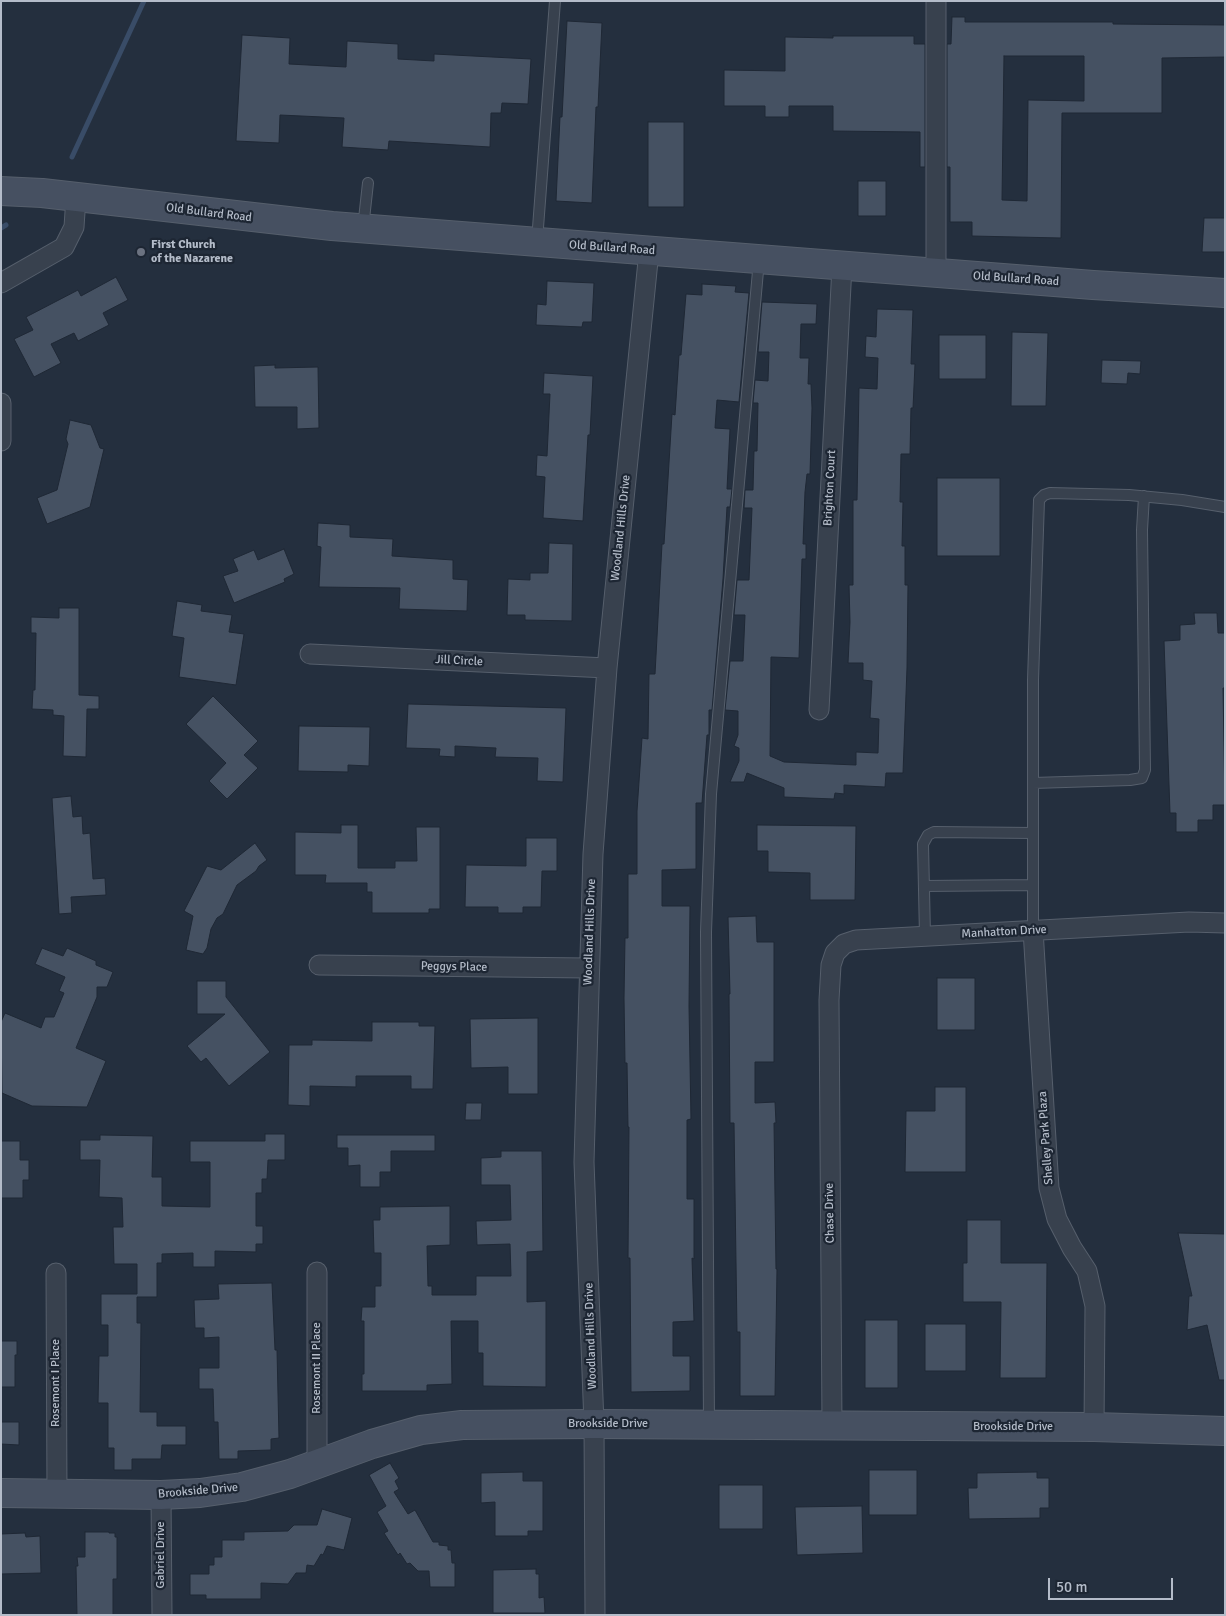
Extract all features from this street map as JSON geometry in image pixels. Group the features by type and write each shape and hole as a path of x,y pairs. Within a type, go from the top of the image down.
{"street":[{"path":"936,1 936,273"},
{"name":"Old Bullard Road","path":"1,191 42,193 363,229 759,260 1225,293"},
{"path":"1,283 64,247 74,226 76,197"},
{"name":"Woodland Hills Drive","path":"595,1615 594,1424 584,1162 592,854 607,668 649,251"},
{"name":"Brighton Court","path":"818,710 842,266"},
{"path":"1,403 1,440"},
{"name":"Jill Circle","path":"310,654 607,668"},
{"name":"Manhatton Drive","path":"828,1000 831,965 835,953 844,944 856,940 1189,922 1225,923"},
{"name":"Shelley Park Plaza","path":"1033,930 1049,1188 1057,1219 1087,1271 1095,1306 1094,1427"},
{"name":"Peggys Place","path":"319,965 588,968"},
{"name":"Chase Drive","path":"828,1000 832,1426"},
{"name":"Rosemont II Place","path":"317,1272 317,1464"},
{"name":"Rosemont I Place","path":"56,1273 57,1494"},
{"name":"Brookside Drive","path":"1,1493 161,1495 200,1493 242,1487 290,1474 372,1444 421,1430 462,1426 594,1424 1094,1427 1225,1431"},
{"name":"Gabriel Drive","path":"161,1495 162,1615"}],"lane":[{"path":"537,242 555,1"},
{"path":"363,229 368,183"},
{"path":"709,1425 706,932 711,794 759,260"},
{"path":"1033,930 1033,680 1039,500 1044,495 1050,493 1144,496 1225,507"},
{"path":"1033,783 1142,778 1145,770 1142,530 1144,496"},
{"path":"925,936 924,844 928,835 934,832 1033,833"},
{"path":"924,886 1033,885"}],"building":[{"path":"952,17 965,17 965,22 1113,22 1113,24 1225,25 1225,57 1162,58 1162,113 1062,113 1061,238 972,236 972,222 950,222 950,167 947,167 947,44 951,44","holes":["1004,56 1084,56 1084,101 1028,100 1027,201 1002,200"]},
{"path":"567,21 602,23 592,203 556,201"},
{"path":"242,35 290,38 289,64 346,67 347,41 398,44 398,59 434,61 434,54 531,59 528,104 502,103 501,113 491,113 490,147 389,141 388,150 342,147 344,118 280,115 279,143 236,141"},
{"path":"833,36 914,36 914,44 925,44 925,167 920,167 920,132 833,131 833,106 789,106 789,117 765,117 765,106 724,106 724,70 785,71 785,37 833,38"},
{"path":"648,122 684,122 684,207 648,207"},
{"path":"858,181 886,181 886,216 858,216"},
{"path":"1204,218 1225,218 1225,252 1202,252"},
{"path":"116,277 128,300 103,313 109,325 78,341 74,333 51,344 61,363 34,377 14,339 33,330 26,317 78,290 81,296"},
{"path":"547,281 594,283 592,322 583,322 582,327 536,325 537,304 546,305"},
{"path":"702,284 736,286 735,292 749,293 739,402 717,400 715,428 730,429 727,489 732,489 730,507 727,507 712,710 709,710 709,735 707,735 702,803 696,803 696,869 662,870 662,906 690,906 691,1119 687,1120 687,1199 694,1199 694,1259 692,1258 694,1321 673,1322 673,1356 690,1356 690,1391 631,1392 630,1258 628,1258 629,1127 627,1063 625,1063 624,998 625,938 628,938 628,874 637,874 637,811 642,738 648,739 649,674 655,674 672,414 675,415 686,294 702,295"},
{"path":"762,302 817,304 816,324 801,324 800,358 809,358 808,384 811,384 812,408 810,474 807,474 805,492 803,544 806,544 806,559 802,559 799,658 771,657 770,756 784,762 856,765 856,752 878,753 879,719 870,718 872,681 863,680 863,663 848,663 849,585 853,585 853,500 857,500 859,388 877,389 878,358 865,357 866,336 876,337 877,309 913,310 911,364 915,364 913,408 911,408 910,454 901,454 900,502 903,502 902,546 905,546 905,585 908,585 903,773 886,773 885,787 844,785 844,794 835,793 834,799 784,797 784,788 747,773 744,782 730,782 739,761 739,748 734,746 738,735 738,711 725,710 730,661 743,661 745,615 734,615 737,580 749,580 752,508 744,508 745,490 753,490 754,451 757,451 758,403 753,403 755,380 768,381 769,352 758,352"},
{"path":"1012,332 1048,333 1046,406 1011,406"},
{"path":"939,335 986,335 986,379 939,379"},
{"path":"1102,360 1141,361 1140,374 1128,373 1127,384 1101,383"},
{"path":"275,365 275,368 318,367 319,428 297,429 297,407 255,407 254,366"},
{"path":"544,373 593,376 583,521 543,518 545,477 536,476 537,455 547,456 550,394 543,394"},
{"path":"70,420 91,425 100,448 104,449 90,507 47,524 37,498 57,490 68,444 66,439"},
{"path":"937,478 1000,478 1000,556 937,556"},
{"path":"318,523 350,525 350,537 393,539 392,556 453,560 453,579 468,580 467,611 399,609 400,588 319,587 321,547 317,546"},
{"path":"549,543 573,544 572,621 525,620 525,615 507,615 508,579 530,580 530,573 548,573"},
{"path":"284,549 294,574 284,579 285,582 234,603 223,576 238,571 233,559 254,550 258,560"},
{"path":"177,601 202,605 201,611 232,615 229,632 244,634 236,685 179,677 184,638 172,636"},
{"path":"59,608 79,608 79,695 99,696 99,709 87,709 86,757 63,756 64,716 53,715 53,710 32,709 33,690 35,690 36,633 31,633 31,617 59,618"},
{"path":"1194,613 1217,613 1218,633 1225,633 1225,688 1223,688 1225,805 1213,805 1213,820 1198,820 1198,832 1176,832 1176,813 1170,813 1164,641 1180,640 1180,625 1195,624"},
{"path":"213,696 258,741 244,755 258,768 227,799 209,781 226,763 186,724"},
{"path":"408,704 566,708 563,782 537,781 538,758 495,757 496,748 455,746 455,757 439,756 440,749 406,748"},
{"path":"299,726 370,727 369,766 348,765 348,772 298,771"},
{"path":"71,796 73,817 82,816 83,834 90,833 93,879 105,878 106,895 71,897 72,913 59,914 52,798"},
{"path":"341,825 358,825 358,868 395,868 395,861 417,861 416,827 440,827 440,909 429,909 429,913 372,913 372,892 367,892 367,883 325,883 326,875 295,875 295,832 341,833"},
{"path":"757,825 856,826 855,900 810,900 810,873 768,872 768,851 757,851"},
{"path":"526,838 557,838 557,871 542,871 541,907 523,907 523,913 498,913 498,907 465,907 466,865 526,866"},
{"path":"255,843 267,860 237,885 223,914 217,918 211,929 207,948 203,954 186,950 193,916 184,911 207,866 221,870"},
{"path":"756,916 757,942 774,942 774,1062 755,1062 755,1103 775,1102 777,1269 775,1396 740,1396 740,1332 737,1332 734,1123 730,1123 728,917"},
{"path":"42,948 63,956 67,948 96,961 96,965 113,972 107,987 97,987 97,997 76,1048 106,1061 87,1107 32,1106 2,1093 1,1022 5,1013 41,1028 45,1017 54,1017 64,993 59,991 65,977 35,964"},
{"path":"937,978 975,978 975,1030 937,1030"},
{"path":"197,981 226,981 226,997 270,1052 229,1086 206,1058 201,1062 187,1046 225,1014 197,1014"},
{"path":"538,1018 538,1094 508,1094 508,1067 471,1068 470,1019"},
{"path":"372,1022 419,1022 419,1026 435,1026 433,1089 411,1089 411,1076 356,1076 356,1087 310,1086 310,1106 288,1105 289,1045 312,1045 312,1040 372,1041"},
{"path":"935,1087 966,1087 966,1172 905,1172 906,1111 935,1111"},
{"path":"466,1103 482,1103 481,1120 465,1120"},
{"path":"265,1134 285,1134 285,1160 268,1160 267,1179 262,1179 262,1193 256,1193 256,1226 263,1226 263,1244 256,1244 256,1252 215,1251 215,1267 193,1267 193,1253 162,1254 162,1263 157,1263 157,1297 137,1297 137,1323 141,1323 140,1412 157,1412 157,1426 186,1426 186,1445 162,1445 161,1459 132,1459 132,1470 114,1470 114,1448 108,1448 108,1403 98,1403 99,1356 108,1356 108,1325 101,1325 101,1294 137,1294 137,1264 114,1264 113,1227 123,1227 122,1198 99,1197 100,1160 80,1160 80,1140 100,1140 100,1135 153,1136 152,1177 162,1177 162,1206 210,1207 210,1162 190,1162 190,1141 265,1141"},
{"path":"337,1135 435,1135 435,1151 391,1151 391,1172 380,1172 380,1187 360,1187 360,1165 348,1166 348,1148 337,1148"},
{"path":"1,1141 20,1141 20,1160 29,1160 29,1180 23,1180 23,1198 1,1198"},
{"path":"501,1151 542,1151 543,1251 527,1252 527,1302 546,1301 546,1387 483,1386 483,1353 478,1353 478,1321 451,1321 452,1384 427,1385 427,1391 362,1391 362,1374 364,1374 364,1321 361,1321 362,1307 375,1307 375,1286 381,1286 381,1253 374,1253 373,1220 380,1220 380,1207 450,1206 450,1245 427,1246 428,1286 432,1286 432,1295 476,1295 476,1276 511,1276 510,1244 477,1245 476,1221 511,1220 510,1185 481,1185 481,1158 501,1157"},
{"path":"967,1220 1001,1220 1001,1263 1047,1263 1046,1378 1000,1378 1001,1302 963,1302 963,1263 967,1263"},
{"path":"1178,1233 1225,1234 1225,1380 1219,1380 1207,1325 1187,1330 1189,1296 1192,1296"},
{"path":"272,1283 275,1350 277,1350 279,1438 271,1439 271,1450 238,1451 238,1459 219,1459 218,1422 214,1422 213,1389 199,1389 199,1368 219,1368 219,1337 204,1338 204,1328 195,1328 194,1300 219,1299 218,1284"},
{"path":"865,1320 898,1320 898,1388 865,1388"},
{"path":"925,1324 966,1324 966,1371 925,1371"},
{"path":"1,1341 17,1341 15,1387 1,1387"},
{"path":"1,1422 19,1422 19,1445 1,1444"},
{"path":"390,1463 399,1478 395,1481 399,1489 394,1492 408,1514 415,1510 433,1542 439,1542 439,1545 448,1546 448,1550 451,1550 452,1563 455,1563 455,1587 430,1587 429,1571 418,1571 410,1563 407,1564 400,1553 398,1555 384,1533 388,1531 377,1512 386,1506 369,1475"},
{"path":"869,1470 917,1470 917,1515 869,1515"},
{"path":"523,1472 523,1481 543,1481 543,1531 528,1531 528,1536 495,1536 495,1502 481,1503 481,1473"},
{"path":"1037,1472 1037,1478 1049,1478 1049,1508 1040,1508 1040,1518 969,1519 968,1488 977,1488 977,1473"},
{"path":"719,1485 763,1485 763,1529 719,1529"},
{"path":"862,1506 863,1553 797,1555 795,1507"},
{"path":"322,1509 352,1518 344,1550 327,1546 323,1555 321,1554 314,1566 307,1565 306,1573 296,1573 288,1584 261,1583 261,1599 206,1599 206,1595 190,1595 190,1574 209,1574 209,1565 214,1565 214,1557 222,1557 222,1540 244,1540 244,1532 288,1531 294,1525 317,1525"},
{"path":"85,1532 109,1532 115,1533 115,1537 117,1537 117,1579 113,1579 113,1615 77,1615 76,1566 78,1566 77,1557 85,1557"},
{"path":"25,1533 26,1537 40,1536 41,1573 1,1574 1,1534"},
{"path":"536,1569 536,1574 539,1574 539,1598 544,1597 545,1613 493,1613 493,1570"}],"waterway":[{"path":"72,157 144,1"},
{"path":"1,228 6,225"}],"place":[{"name":"First Church of the Nazarene","path":"141,252"}]}
